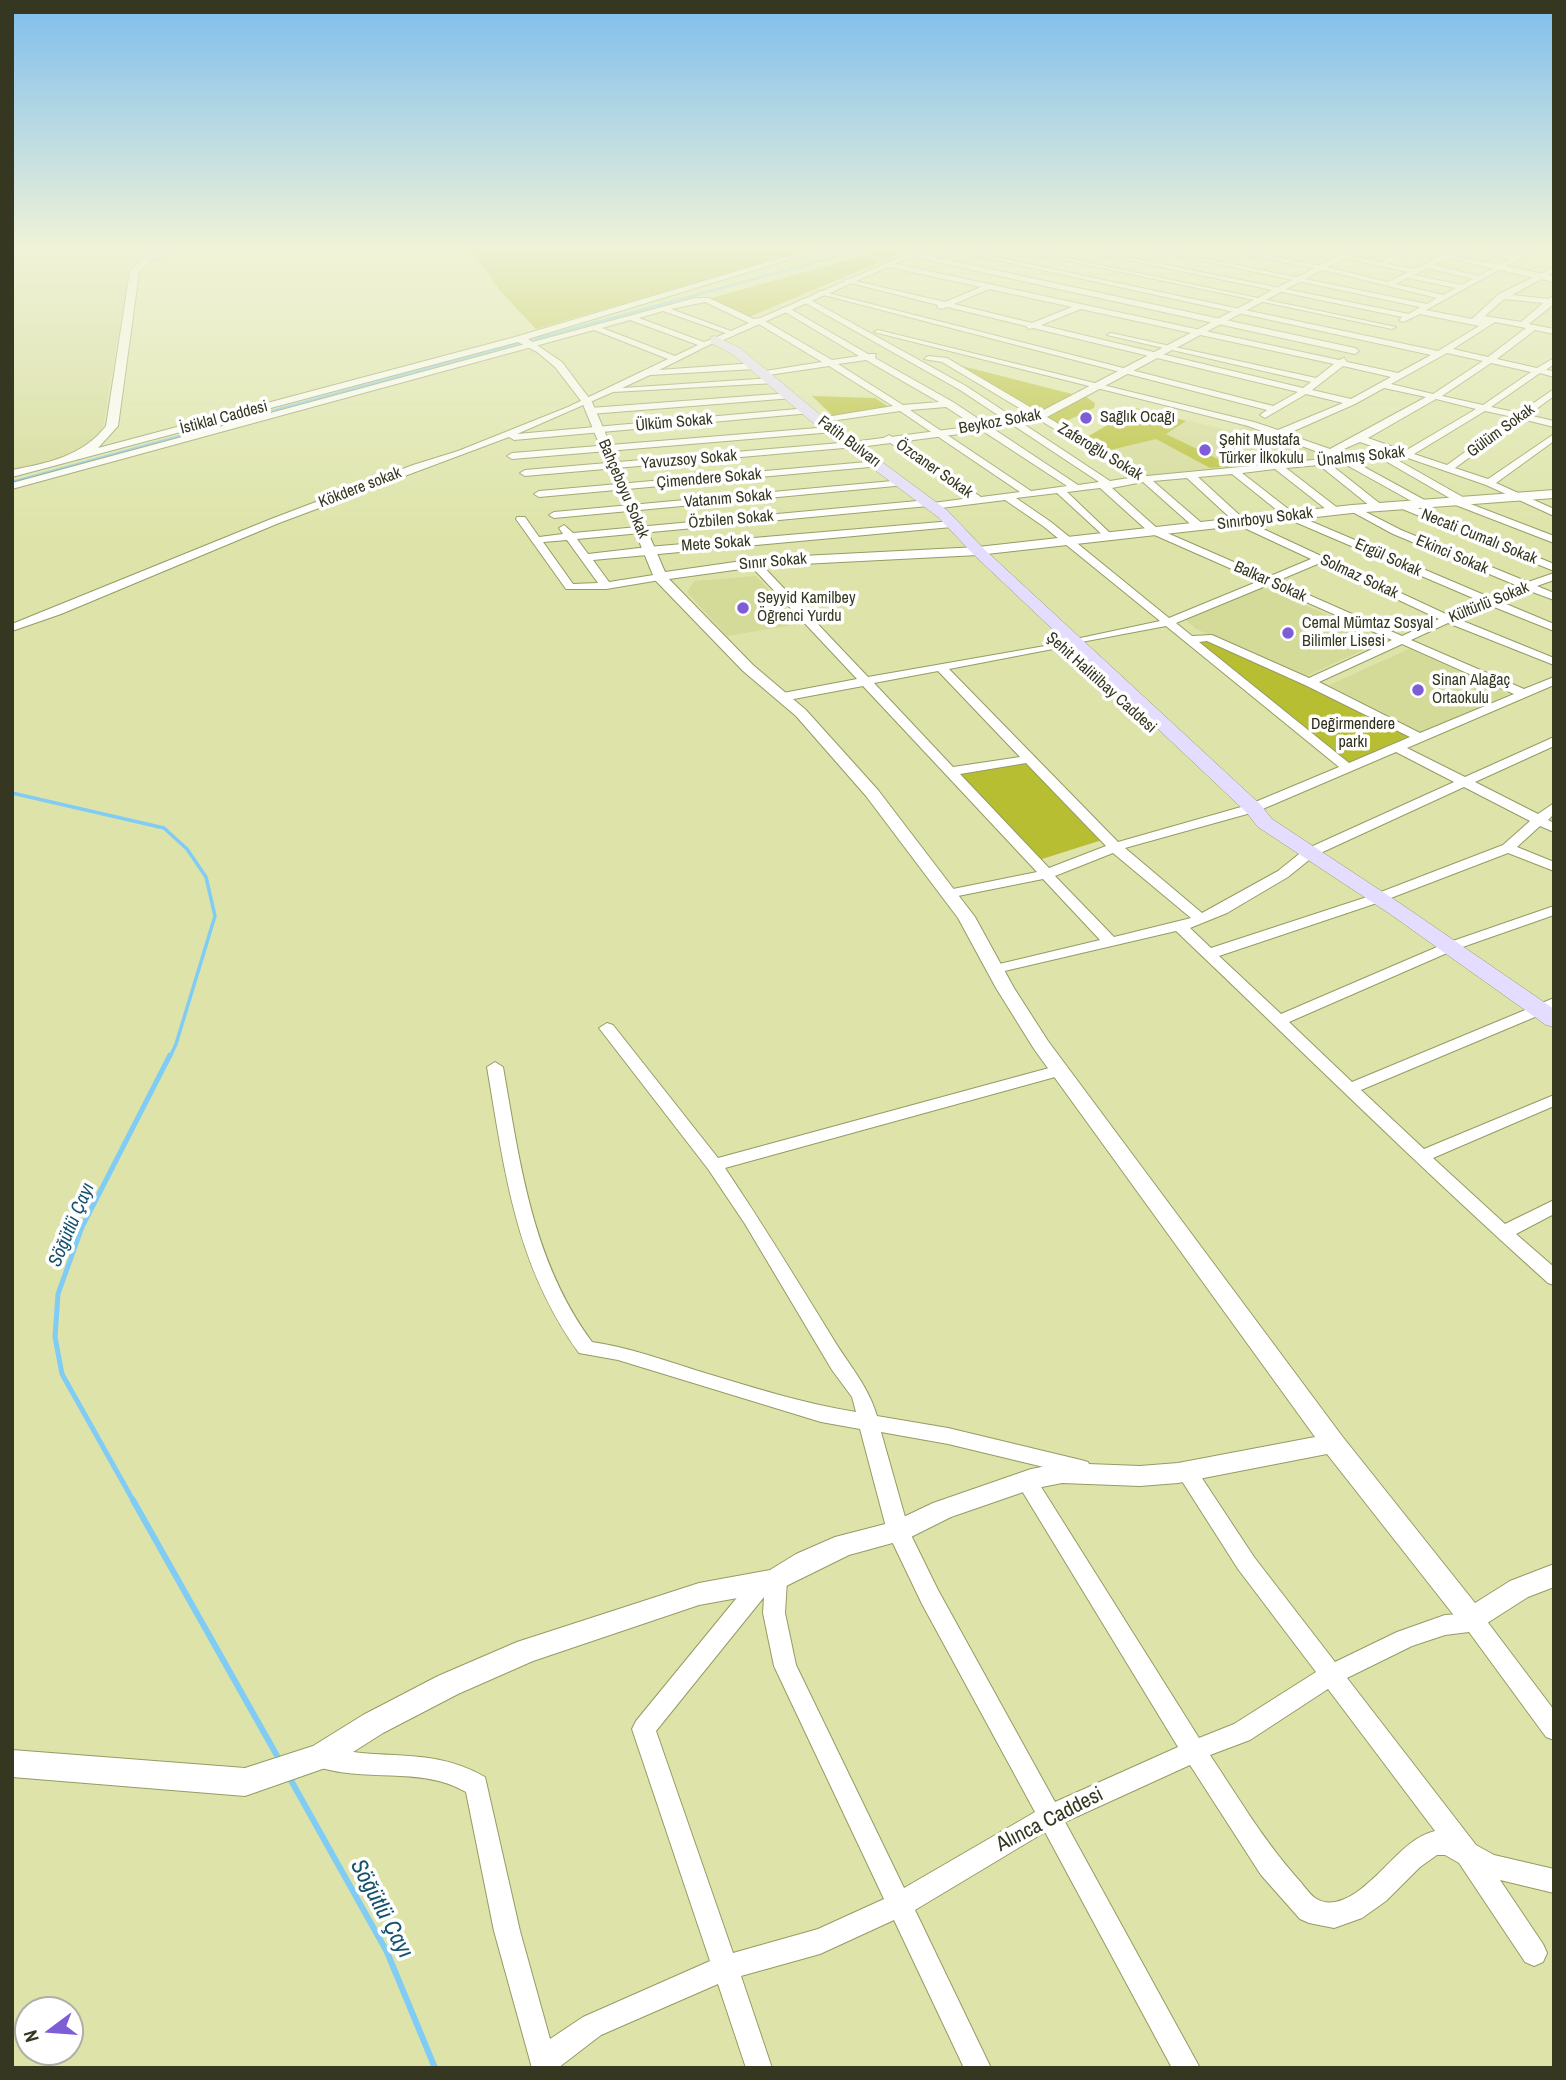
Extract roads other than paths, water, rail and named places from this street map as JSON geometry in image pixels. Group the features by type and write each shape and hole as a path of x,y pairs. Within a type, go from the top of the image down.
{"main road":[{"path":"713,345 760,374 845,446"},
{"name":"Fatih Bulvarı","path":"845,446 878,464 903,483 952,524 978,551"},
{"name":"Şehit Halitilbay Caddesi","path":"845,446 862,465 936,525 955,551 1067,644"},
{"name":"Şehit Halitilbay Caddesi","path":"978,551 1067,644 1222,792 1253,808 1265,823 1549,1011"}],"street":[{"path":"12,474 67,460 89,451 104,439 112,426 124,345"},
{"name":"İstiklal Caddesi","path":"67,460 514,345"},
{"path":"12,486 515,345"},
{"name":"Bahçeboyu Sokak","path":"533,345 543,350 575,382 588,406 660,577"},
{"path":"639,345 675,359"},
{"name":"Kökdere sokak","path":"12,628 288,516 588,406 604,391 705,345"},
{"path":"799,345 901,408 1030,494"},
{"path":"848,345 948,404 1077,488"},
{"name":"Balkar Sokak","path":"890,345 963,388 1107,486 1154,531 1403,640 1531,691 1554,696"},
{"path":"921,345 1280,433 1347,460 1426,505"},
{"path":"1020,345 1273,409"},
{"path":"1106,345 1352,402"},
{"path":"1157,345 1317,382"},
{"name":"Beykoz Sokak","path":"845,446 889,438 983,428 1041,416 1176,345"},
{"path":"1249,345 1399,376"},
{"path":"1326,345 1355,351"},
{"path":"1251,424 1303,392 1364,345"},
{"path":"1406,345 1490,359 1554,374"},
{"path":"1280,433 1352,402 1454,345"},
{"path":"1330,452 1362,439 1509,345"},
{"path":"604,391 760,374 899,351"},
{"name":"Zaferoğlu Sokak","path":"917,360 944,360 1041,416 1145,480 1200,527"},
{"path":"944,360 1084,394"},
{"name":"Ünalmış Sokak","path":"930,505 1233,470 1407,454 1484,408 1554,360"},
{"path":"643,374 760,374"},
{"path":"963,388 985,383"},
{"path":"1384,385 1554,424"},
{"name":"Gülüm Sokak","path":"1448,469 1554,392"},
{"path":"588,406 785,396"},
{"path":"512,456 823,427 901,408 978,398"},
{"name":"Ülküm Sokak","path":"498,438 802,411"},
{"path":"1489,483 1554,437"},
{"path":"498,438 606,586"},
{"name":"Özcaner Sokak","path":"889,438 979,500"},
{"path":"1362,439 1489,483 1554,513"},
{"name":"Yavuzsoy Sokak","path":"526,474 845,446"},
{"path":"733,456 791,560"},
{"path":"1385,457 1460,502 1554,540"},
{"path":"1320,461 1378,509"},
{"name":"Çimendere Sokak","path":"540,494 878,464"},
{"path":"1277,466 1335,511"},
{"name":"Ergül Sokak","path":"1233,470 1292,517 1554,628"},
{"name":"Solmaz Sokak","path":"1190,475 1242,523 1448,619 1554,662"},
{"name":"Vatanım Sokak","path":"554,515 903,483"},
{"path":"1059,490 1107,536"},
{"name":"Sınırboyu Sokak","path":"978,551 1352,509 1554,494"},
{"path":"1007,497 1066,540 1348,768"},
{"name":"Özbilen Sokak","path":"535,540 641,528 912,504 930,505"},
{"name":"Necati Cumalı Sokak","path":"1404,506 1554,568"},
{"name":"Ekinci Sokak","path":"1352,509 1397,532 1554,597"},
{"path":"521,519 535,540"},
{"name":"Mete Sokak","path":"585,558 648,550 952,524"},
{"name":"Sınır Sokak","path":"535,540 570,587 606,586 694,570 754,563 978,551"},
{"path":"783,697 1166,623 1321,559"},
{"path":"754,563 1111,943"},
{"name":"Kültürlü Sokak","path":"1309,682 1488,601 1554,576"},
{"path":"660,577 748,668 801,713 872,793 967,917 1013,1001 1060,1070 1333,1443 1472,1619 1554,1729"},
{"path":"1187,640 1208,637 1309,682 1421,738"},
{"path":"940,667 1115,847 1201,919"},
{"path":"948,894 1046,874 1115,847 1253,808 1554,681"},
{"path":"996,969 1201,919 1223,910 1283,874 1309,853 1554,741"},
{"path":"1398,748 1554,828"},
{"path":"949,772 1029,759"},
{"path":"1209,954 1378,898 1508,848 1537,819 1554,807"},
{"path":"1508,848 1554,867"},
{"path":"1280,1020 1449,947 1554,910"},
{"path":"1179,926 1421,1157 1554,1278"},
{"path":"1350,1088 1549,1011"},
{"path":"607,1028 714,1165 751,1220 839,1365 861,1395 898,1531 930,1597 1186,2068"},
{"path":"495,1067 526,1220 540,1269 573,1330 586,1348 618,1353 773,1401 948,1436 1097,1472"},
{"path":"714,1165 1060,1070"},
{"path":"1421,1157 1554,1100"},
{"path":"1503,1233 1554,1206"},
{"path":"759,2068 644,1729 761,1585 844,1545 898,1531 942,1510 1026,1480 1062,1473 1097,1472 1140,1476 1188,1472 1333,1443"},
{"path":"1188,1472 1246,1563 1468,1855 1534,1953"},
{"path":"1026,1480 1194,1751 1270,1866 1309,1910 1334,1915 1353,1909 1377,1892 1411,1858 1433,1843 1447,1843 1490,1866 1554,1881"},
{"name":"Alınca Caddesi","path":"544,2064 592,2026 725,1968 820,1941 899,1905 1049,1817 1242,1732 1332,1674 1405,1639 1445,1625 1464,1625 1519,1590 1554,1575"},
{"path":"12,1763 190,1780 245,1782 321,1757 373,1724 448,1685 527,1651 699,1594 776,1580"},
{"path":"776,1580 774,1613 785,1666 978,2068"},
{"path":"321,1757 359,1764 439,1767 465,1776 477,1785 507,1931 544,2064"}],"waterway":[{"path":"12,482 513,345"},
{"name":"Söğütlü Çayı","path":"12,793 164,828 187,849 206,877 215,916 170,1057"},
{"name":"Söğütlü Çayı","path":"134,1502 62,1374 55,1337 58,1294 82,1227 170,1055"},
{"name":"Söğütlü Çayı","path":"133,1500 280,1761"},
{"name":"Söğütlü Çayı","path":"288,1775 387,1952 435,2068"}],"place":[{"name":"Sağlık Ocağı","path":"1086,418"},
{"name":"Şehit Mustafa Türker İlkokulu","path":"1205,450"},
{"name":"Seyyid Kamilbey Öğrenci Yurdu","path":"743,608"},
{"name":"Cemal Mümtaz Sosyal Bilimler Lisesi","path":"1288,633"},
{"name":"Sinan Alağaç Ortaokulu","path":"1418,690"}],"park label":[{"name":"Değirmendere parkı","path":"1353,734"}]}
